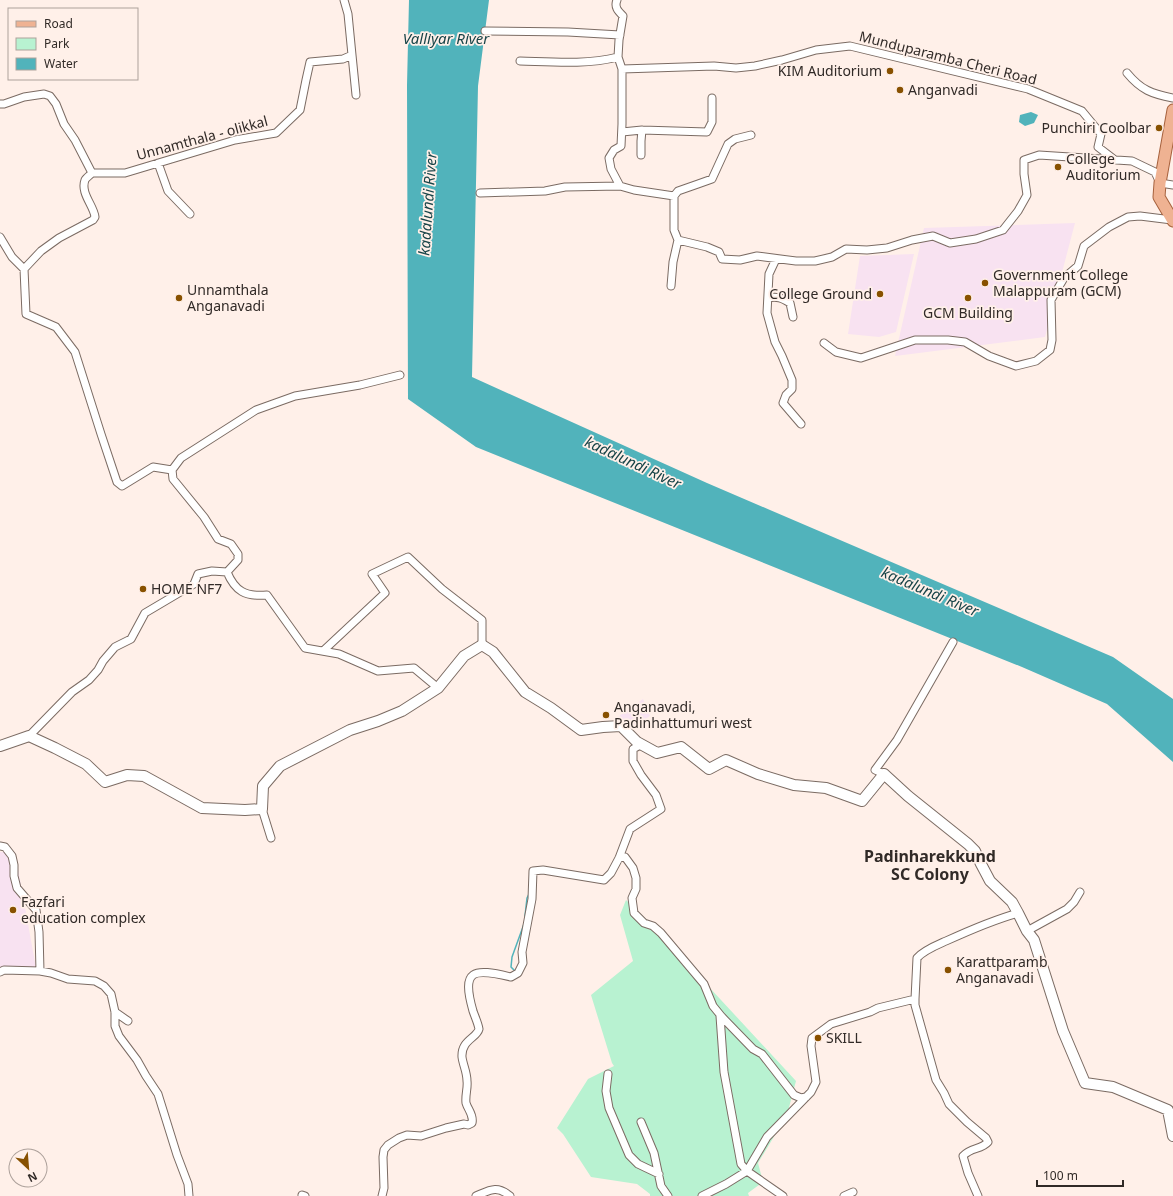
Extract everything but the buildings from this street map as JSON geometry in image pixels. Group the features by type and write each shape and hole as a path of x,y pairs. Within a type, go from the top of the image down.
{"main road":[{"path":"1172,220 1159,197 1160,183 1173,110"},
{"path":"0,746 29,736 86,764 105,782 127,775 144,776 202,808 245,810 262,809 264,786 280,766 350,730 402,711 438,688 464,656 482,645 493,652 525,692 551,708 581,730 621,726 637,742 657,753 681,747 709,768 726,760 758,774 794,785 826,788 862,801 884,774 908,796 968,844 975,851 990,881 1012,902 1034,940 1063,1031 1085,1083 1114,1087 1168,1110 1173,1136"}],"street":[{"path":"344,0 348,14 356,95"},
{"path":"617,0 615,4 616,8 623,16 618,57 622,69 622,132 621,146 614,150 609,158 611,169 620,186"},
{"path":"485,31 568,32 620,35"},
{"name":"Munduparamba Cheri Road","path":"622,69 714,66 736,68 755,66 782,60 816,50 850,46 1028,89 1082,111 1100,134 1098,147 1115,160"},
{"name":"Unnamthala - olikkal","path":"92,173 126,173 235,140 276,133 300,110 310,62 343,59 352,55"},
{"path":"520,61 575,62 607,60 618,57"},
{"path":"1127,73 1135,83 1155,95 1173,98"},
{"path":"0,104 24,97 44,94 50,96 56,104 64,124 75,140 92,173 85,180 84,188 95,214 93,220 59,238 41,252 24,269"},
{"path":"622,132 642,130 708,132 712,122 712,98"},
{"path":"641,155 642,130"},
{"path":"671,286 673,262 678,240 674,230 674,196 678,191 712,178 728,144 735,139 750,135"},
{"path":"678,240 707,247 719,252 722,258 740,260 757,256 815,262 832,257 846,249 867,250 887,248 912,240 933,236 950,243 976,239 1003,230 1018,211 1027,195 1024,160 1039,155 1132,161 1155,172 1160,183 1173,185"},
{"path":"158,163 168,191 190,214"},
{"path":"480,193 545,191 565,187 620,186 641,192 674,196"},
{"path":"824,343 836,352 861,358 915,340 948,340 964,342 989,356 1016,366 1036,362 1050,350 1052,340 1051,300 1064,278 1078,266 1084,246 1109,227 1128,217 1140,216 1172,220"},
{"path":"0,237 12,257 24,269 26,314 56,327 75,352 117,482 122,486 153,467 172,470"},
{"path":"776,259 769,274 766,313 792,380 792,389 786,395 783,403 801,424"},
{"path":"768,298 776,296 790,302 793,317"},
{"path":"227,572 238,560 238,554 231,544 218,538 204,517 173,479 172,470 180,458 256,410 295,396 360,385 400,375"},
{"path":"323,651 385,593 372,574 408,557 442,589 482,620 482,645"},
{"path":"29,736 72,692 89,680 115,647 131,639 146,613 194,584 198,574 212,571 227,572"},
{"path":"227,572 231,582 241,592 255,596 266,595 305,648 339,654 378,671 414,668 438,688"},
{"path":"884,774 875,770 896,740 953,642"},
{"path":"382,1196 384,1188 383,1157 384,1150 388,1145 407,1135 421,1136 451,1126 464,1124 468,1125 472,1123 472,1115 467,1104 467,1081 465,1065 462,1057 463,1048 479,1029 468,986 469,980 471,976 476,973 494,973 511,977 521,970 523,963 522,952 532,899 533,871 543,870 604,880 611,873 619,858 630,830 661,809 656,795 632,761 633,749 642,744"},
{"path":"262,809 272,838"},
{"path":"0,846 5,847 12,856 17,888 36,910 39,932 40,971"},
{"path":"619,858 625,857 633,868 636,878 636,889 632,898 634,913 644,923 652,926 661,934 695,972 704,984 713,1006 753,1049 762,1054 794,1095 801,1098 806,1097"},
{"path":"1027,930 1067,909 1074,902 1080,892"},
{"path":"978,1196 968,1173 963,1156 967,1152 981,1147 988,1142 986,1138 949,1104 936,1080 915,1005 917,958 937,945 969,930 1018,913"},
{"path":"0,972 4,970 51,972 68,979 95,981 104,986 111,994 115,1012 115,1026 119,1036 138,1060 146,1076 158,1094 177,1155 188,1184 189,1196"},
{"path":"702,1196 747,1171 767,1137 811,1092 816,1082 811,1046 812,1038 831,1024 870,1012 878,1008 915,998"},
{"path":"115,1012 128,1021"},
{"path":"722,1017 720,1016 724,1072 742,1164 747,1171 783,1196"},
{"path":"608,1074 606,1092 609,1108 629,1155 638,1164 659,1174"},
{"path":"641,1122 654,1153 661,1186 668,1196"},
{"path":"476,1196 487,1191 498,1189 503,1190 510,1196"},
{"path":"844,1196 853,1192"}],"shaded area":[{"name":"Government College Malappuram (GCM)","path":"1075,223 1045,337 895,356 924,228"},
{"name":"College Ground","path":"914,254 896,332 879,337 848,334 860,256"},
{"path":"643,699 650,716 629,730 615,719"},
{"name":"Fazfari education complex","path":"0,852 15,852 36,968 0,974"}],"green space":[{"path":"626,900 646,919 796,1081 787,1115 758,1163 763,1182 748,1193 749,1196 650,1196 650,1194 637,1184 591,1177 563,1134 557,1128 588,1079 614,1066 591,995 633,961 620,915"}],"water":[{"name":"Valliyar River","path":"409,0 489,0 478,86 472,377 707,483 1113,657 1173,699 1173,762 1107,704 1022,667 476,447 408,399 407,85"},
{"path":"1031,112 1038,115 1034,123 1025,126 1019,122 1020,115"}],"waterway":[{"path":"525,916 527,898 529,894"},
{"path":"516,972 511,967 512,957 524,924"}],"place":[{"name":"KIM Auditorium","path":"890,71"},
{"name":"Anganvadi","path":"900,90"},
{"name":"Punchiri Coolbar","path":"1159,128"},
{"name":"College Auditorium","path":"1058,167"},
{"name":"Government College Malappuram (GCM)","path":"985,283"},
{"name":"College Ground","path":"880,294"},
{"name":"Unnamthala Anganavadi","path":"179,298"},
{"name":"GCM Building","path":"968,298"},
{"name":"HOME NF7","path":"143,589"},
{"name":"Anganavadi, Padinhattumuri west","path":"606,715"},
{"name":"Fazfari education complex","path":"13,910"},
{"name":"Karattparamb Anganavadi","path":"948,970"},
{"name":"SKILL","path":"818,1038"}],"district":[{"name":"Padinharekkund SC Colony","path":"930,865"}],"water label":[{"name":"kadalundi River","path":"428,204"},
{"name":"kadalundi River","path":"633,463"},
{"name":"kadalundi River","path":"930,592"}]}
